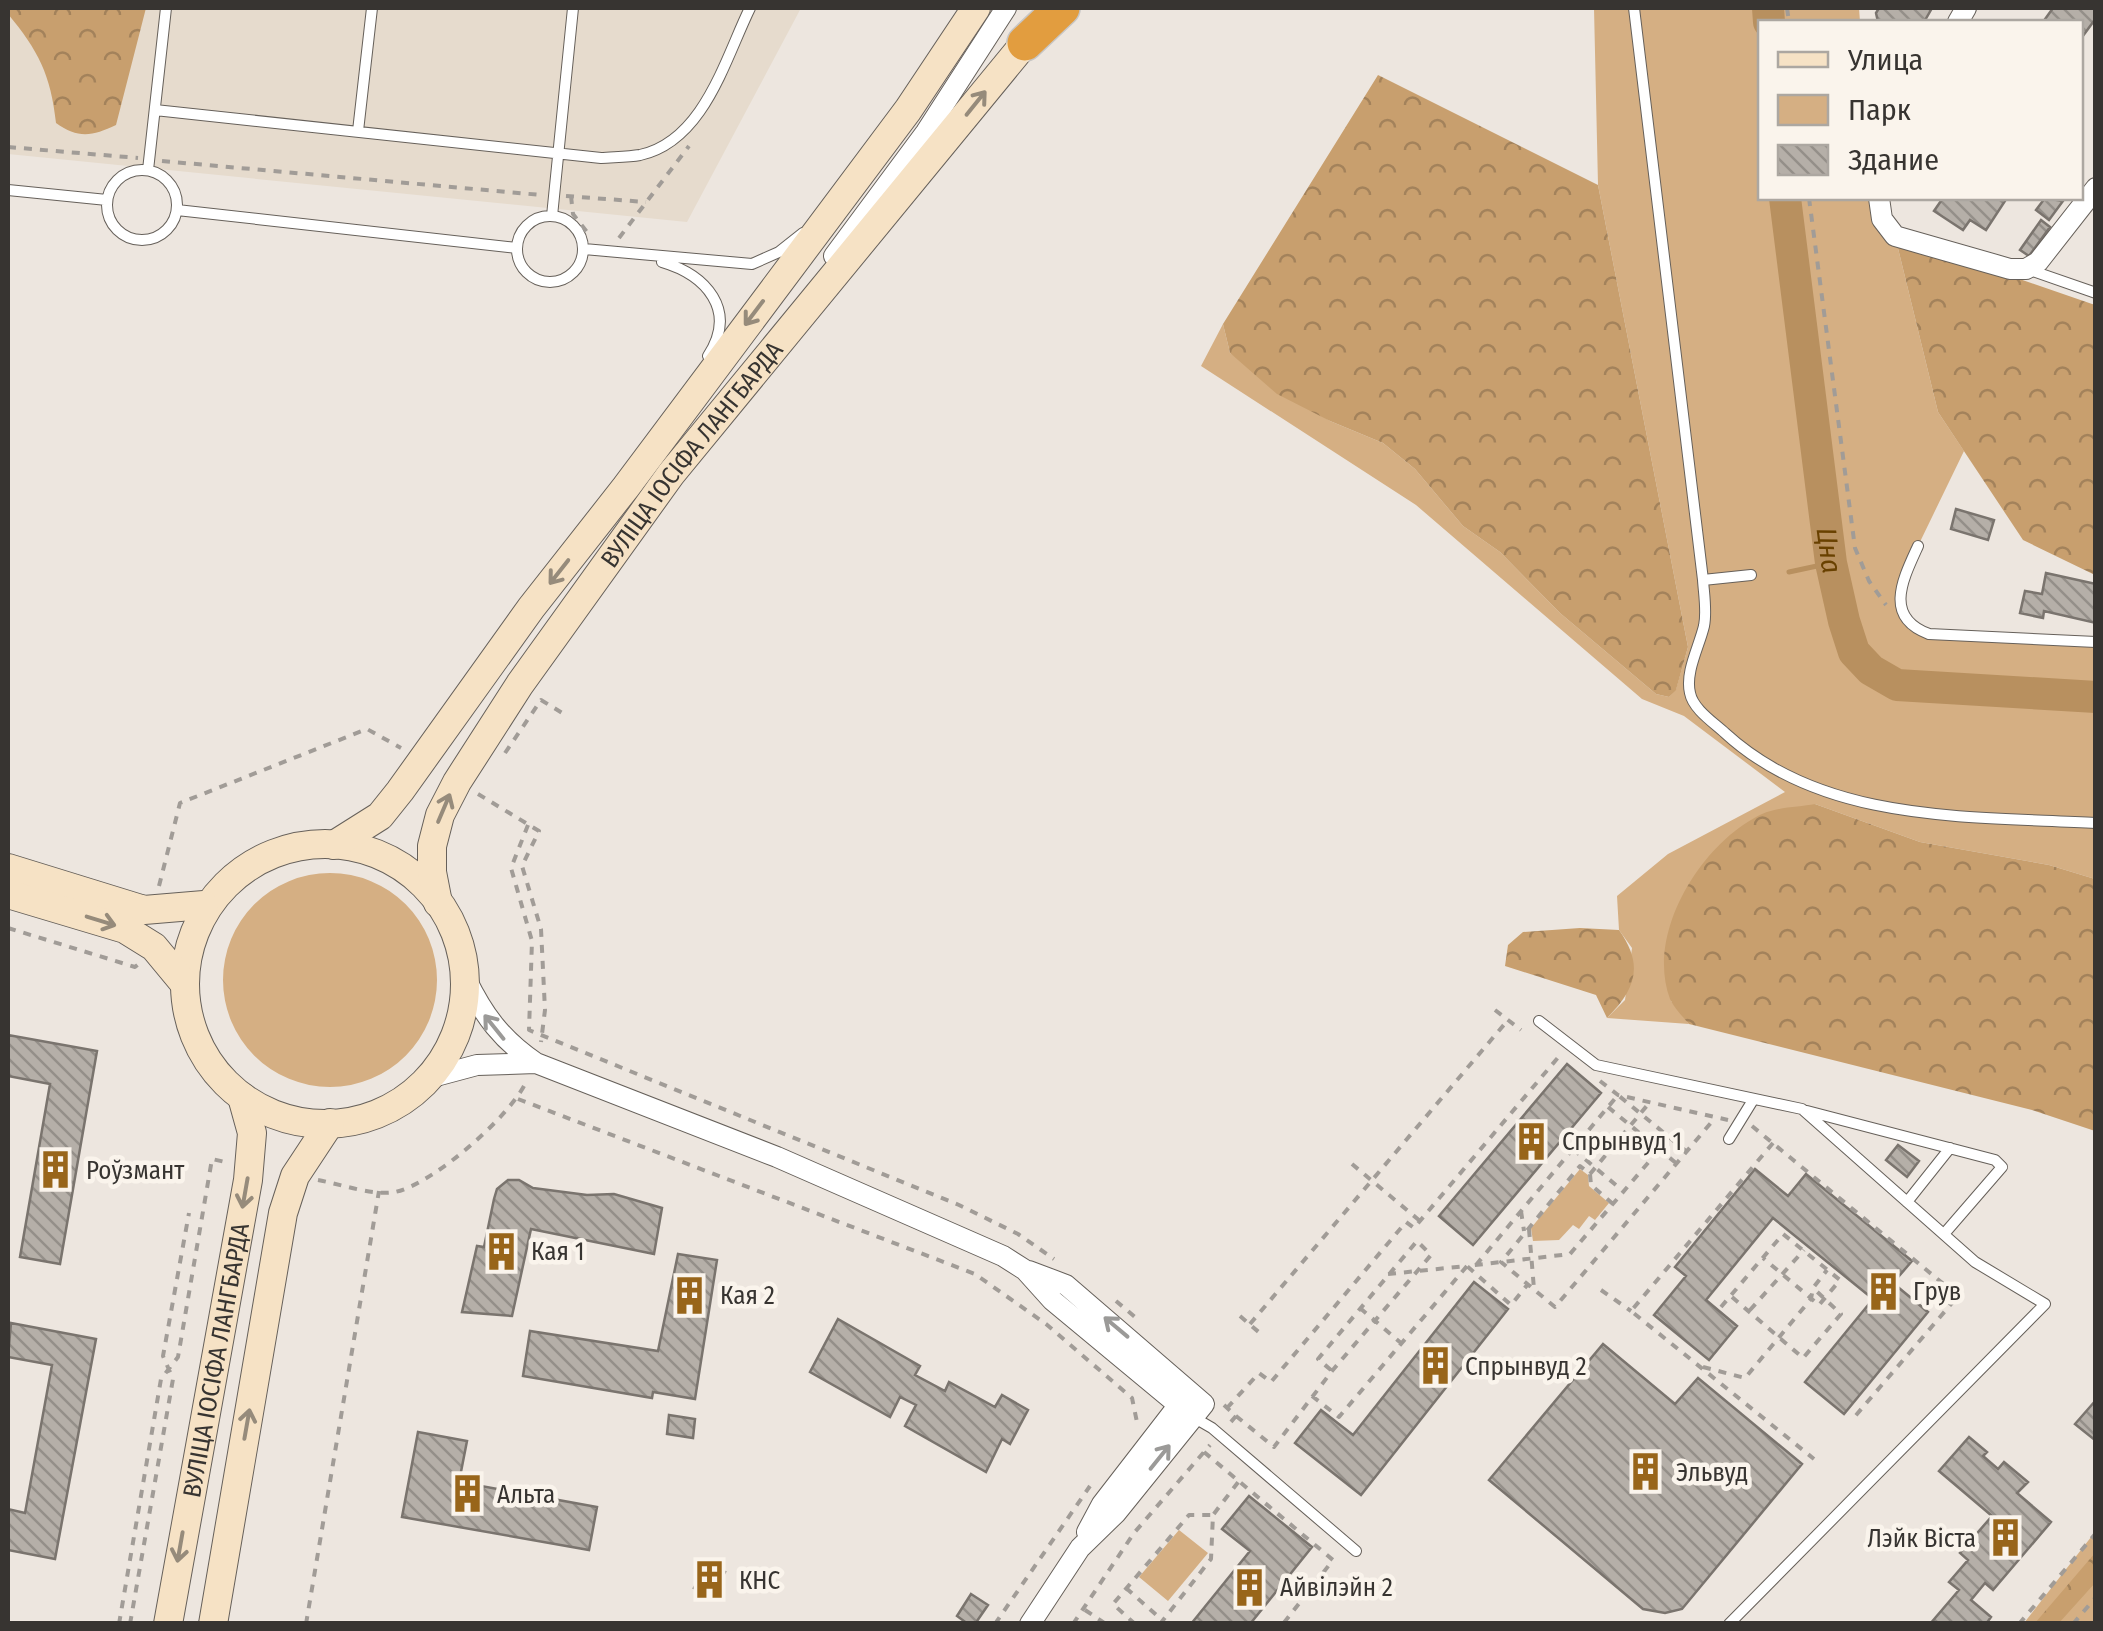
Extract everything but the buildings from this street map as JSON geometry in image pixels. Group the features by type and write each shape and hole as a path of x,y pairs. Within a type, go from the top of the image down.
{"highway":[{"path":"1025,44 1062,8"}],"main road":[{"name":"ВУЛІЦА ІОСІФА ЛАНГБАРДА","path":"334,844 380,816 400,791 531,608 908,110 976,8"},
{"name":"ВУЛІЦА ІОСІФА ЛАНГБАРДА","path":"438,903 432,846 440,815 520,684 671,474 1025,44"},
{"path":"334,844 354,848 392,862 410,874 438,903 458,939 466,980 462,1020 452,1049 436,1076 421,1091 390,1112 362,1121 330,1123 284,1117 260,1109 242,1097 215,1068 186,1012 183,982 191,929 204,905 222,885 254,860 293,847 334,844"},
{"path":"8,868 144,910 204,905"},
{"path":"8,894 125,929 154,947 183,982"},
{"name":"ВУЛІЦА ІОСІФА ЛАНГБАРДА","path":"168,1624 248,1180 252,1133 242,1097"},
{"name":"ВУЛІЦА ІОСІФА ЛАНГБАРДА","path":"213,1624 282,1213 295,1176 330,1123"}],"street":[{"path":"671,474 926,132 1006,8"},
{"path":"1879,200 1882,219 1895,236 2010,269 2026,269 2038,262 2096,188"},
{"path":"466,980 493,1028 536,1063 777,1157 932,1222 1025,1270 1066,1285 1196,1402 1116,1513 1080,1548 1030,1624"},
{"path":"436,1076 477,1064 536,1063"}],"lane":[{"path":"148,165 166,8"},
{"path":"358,131 372,8"},
{"path":"552,216 573,8"},
{"path":"155,110 601,158 642,154 675,140 698,115 750,8"},
{"path":"1634,8 1703,580 1705,622 1689,679 1690,696 1742,750 1788,777 1860,803 1964,818 2096,823"},
{"path":"148,165 167,180 177,200 177,210 174,221 158,237 137,240 117,230 110,221 107,200 117,180 148,165"},
{"path":"584,249 752,264 779,252 804,233 833,194 862,168"},
{"path":"8,190 107,200"},
{"path":"177,210 517,248"},
{"path":"552,216 572,224 584,249 572,274 552,282 531,277 523,269 517,248 519,238 532,222 552,216"},
{"path":"642,256 690,271 716,300 720,321 713,349 684,393 675,418"},
{"path":"2026,269 2096,292"},
{"path":"1918,546 1903,580 1900,598 1907,620 1916,629 1929,634 2096,642"},
{"path":"1703,580 1752,575"},
{"path":"1539,1021 1596,1065 1802,1110 1995,1160 2002,1167 1944,1234"},
{"path":"1730,1139 1753,1100"},
{"path":"1729,1624 2046,1304 1975,1262 1802,1110"},
{"path":"1907,1202 1950,1148"},
{"path":"1196,1402 1216,1431 1356,1551"},
{"path":"1196,1402 1216,1431"}],"path":[{"path":"8,147 148,165 646,202"},
{"path":"571,196 573,214 592,238"},
{"path":"1810,200 1855,548 1869,581 1892,613 1916,629"},
{"path":"616,242 632,244"},
{"path":"498,762 541,700 564,714"},
{"path":"528,825 511,868 532,940 530,1030 959,1205 1018,1234 1064,1265"},
{"path":"1495,1010 1520,1030"},
{"path":"1250,1324 1508,1020"},
{"path":"408,1188 467,1150 518,1098 536,1063 543,1034"},
{"path":"1228,1408 1259,1372 1271,1382 1406,1222 1414,1228 1562,1052"},
{"path":"1590,1074 1686,1152"},
{"path":"1618,1095 1758,1128 1958,1296 1851,1421"},
{"path":"1476,1265 1618,1095"},
{"path":"518,1098 975,1274 1046,1324 1132,1398 1138,1428"},
{"path":"1613,1204 1591,1185 1590,1174 1650,1102"},
{"path":"1608,1107 1676,1164"},
{"path":"1501,1262 1556,1307 1716,1117"},
{"path":"1631,1312 1774,1142"},
{"path":"1572,1149 1623,1192"},
{"path":"1388,1274 1570,1254 1659,1150"},
{"path":"119,1624 160,1379 178,1358 212,1160"},
{"path":"1352,1164 1420,1221"},
{"path":"1501,1262 1580,1166 1590,1174"},
{"path":"306,1624 379,1191"},
{"path":"1522,1210 1536,1220"},
{"path":"1522,1210 1534,1289"},
{"path":"130,1624 172,1379 162,1356 190,1213"},
{"path":"1721,1307 1762,1258 1784,1234 1840,1280 1819,1305 1762,1258"},
{"path":"1196,1402 1228,1408 1274,1446 1431,1255 1417,1241 1318,1359 1332,1371"},
{"path":"1749,1312 1804,1250"},
{"path":"1467,1266 1511,1305 1528,1284"},
{"path":"1312,1396 1339,1417 1467,1266"},
{"path":"1698,1366 1745,1378 1811,1299 1813,1288 1828,1270"},
{"path":"1730,1296 1803,1358 1841,1314 1813,1288"},
{"path":"1601,1290 1814,1459"},
{"path":"1109,1296 1136,1318"},
{"path":"1360,1308 1401,1343"},
{"path":"1240,1316 1261,1334"},
{"path":"1074,1624 1134,1532 1204,1452 1216,1431 1236,1416"},
{"path":"1204,1452 1333,1560 1283,1624"},
{"path":"994,1624 1074,1504 1100,1474"},
{"path":"1126,1588 1161,1622 1210,1559 1212,1516 1239,1481"},
{"path":"1136,1624 1112,1604 1189,1514 1212,1516"},
{"path":"2019,1624 2096,1534"},
{"path":"2072,1624 2096,1597"},
{"path":"1084,1609 1106,1624"}],"shaded area":[{"path":"8,8 801,8 687,222 8,154"}],"green space":[{"path":"8,8 146,8 116,125 86,134 71,132 56,123 51,91 41,64 8,14"},
{"path":"1594,8 1859,8 1860,20 1758,20 1758,200 1880,200 1895,236 1938,412 1964,451 1918,546 1899,598 1916,629 2095,642 2095,879 2049,865 1920,842 1815,804 1671,1001 1689,1024 1607,1018 1625,1000 1632,948 1619,930 1617,896 1668,854 1785,792 1684,716 1642,699 1416,505 1201,366 1223,324 1230,353 1330,421 1383,443 1415,469 1463,526 1500,552 1560,613 1656,694 1669,697 1676,689 1688,647 1598,185"},
{"path":"1378,75 1598,185 1688,647 1676,690 1669,697 1656,694 1560,613 1500,552 1463,526 1415,469 1383,443 1277,394 1230,353 1223,324"},
{"path":"1895,236 2095,305 2095,575 2023,540 1938,412"},
{"path":"1815,804 1920,842 2049,865 2095,879 2095,1131 2032,1110 1689,1024 1681,1015 1670,999 1664,973 1665,946 1684,892 1700,867 1740,827 1768,812"},
{"path":"330,873 371,881 406,904 429,939 437,980 429,1021 406,1056 371,1079 330,1087 289,1079 254,1056 231,1021 223,980 231,939 254,904 289,881"},
{"path":"1619,930 1632,954 1630,987 1607,1018 1596,995 1505,966 1508,945 1523,932"},
{"path":"1580,1169 1588,1175 1589,1186 1609,1203 1595,1220 1589,1216 1579,1229 1573,1225 1559,1240 1533,1241 1531,1228"},
{"path":"1179,1530 1208,1553 1168,1601 1139,1577"},
{"path":"2095,1532 2095,1623 2024,1623"},
{"path":"2095,1553 2095,1583 2059,1623 2035,1623"}],"waterway":[{"name":"Цна","path":"1768,8 1769,20"},
{"name":"Цна","path":"1785,200 1831,563 1854,652 1871,670 1897,685 2096,697"},
{"path":"1789,572 1831,563"}],"place":[{"name":"Спрынвуд 1","path":"1532,1141"},
{"name":"Роўзмант","path":"56,1170"},
{"name":"Кая 1","path":"501,1251"},
{"name":"Грув","path":"1883,1291"},
{"name":"Кая 2","path":"690,1295"},
{"name":"Спрынвуд 2","path":"1435,1366"},
{"name":"Эльвуд","path":"1646,1472"},
{"name":"Альта","path":"467,1494"},
{"name":"Лэйк Вiста","path":"2006,1538"},
{"name":"КНС","path":"709,1580"},
{"name":"Айвілэйн 2","path":"1250,1587"}]}
